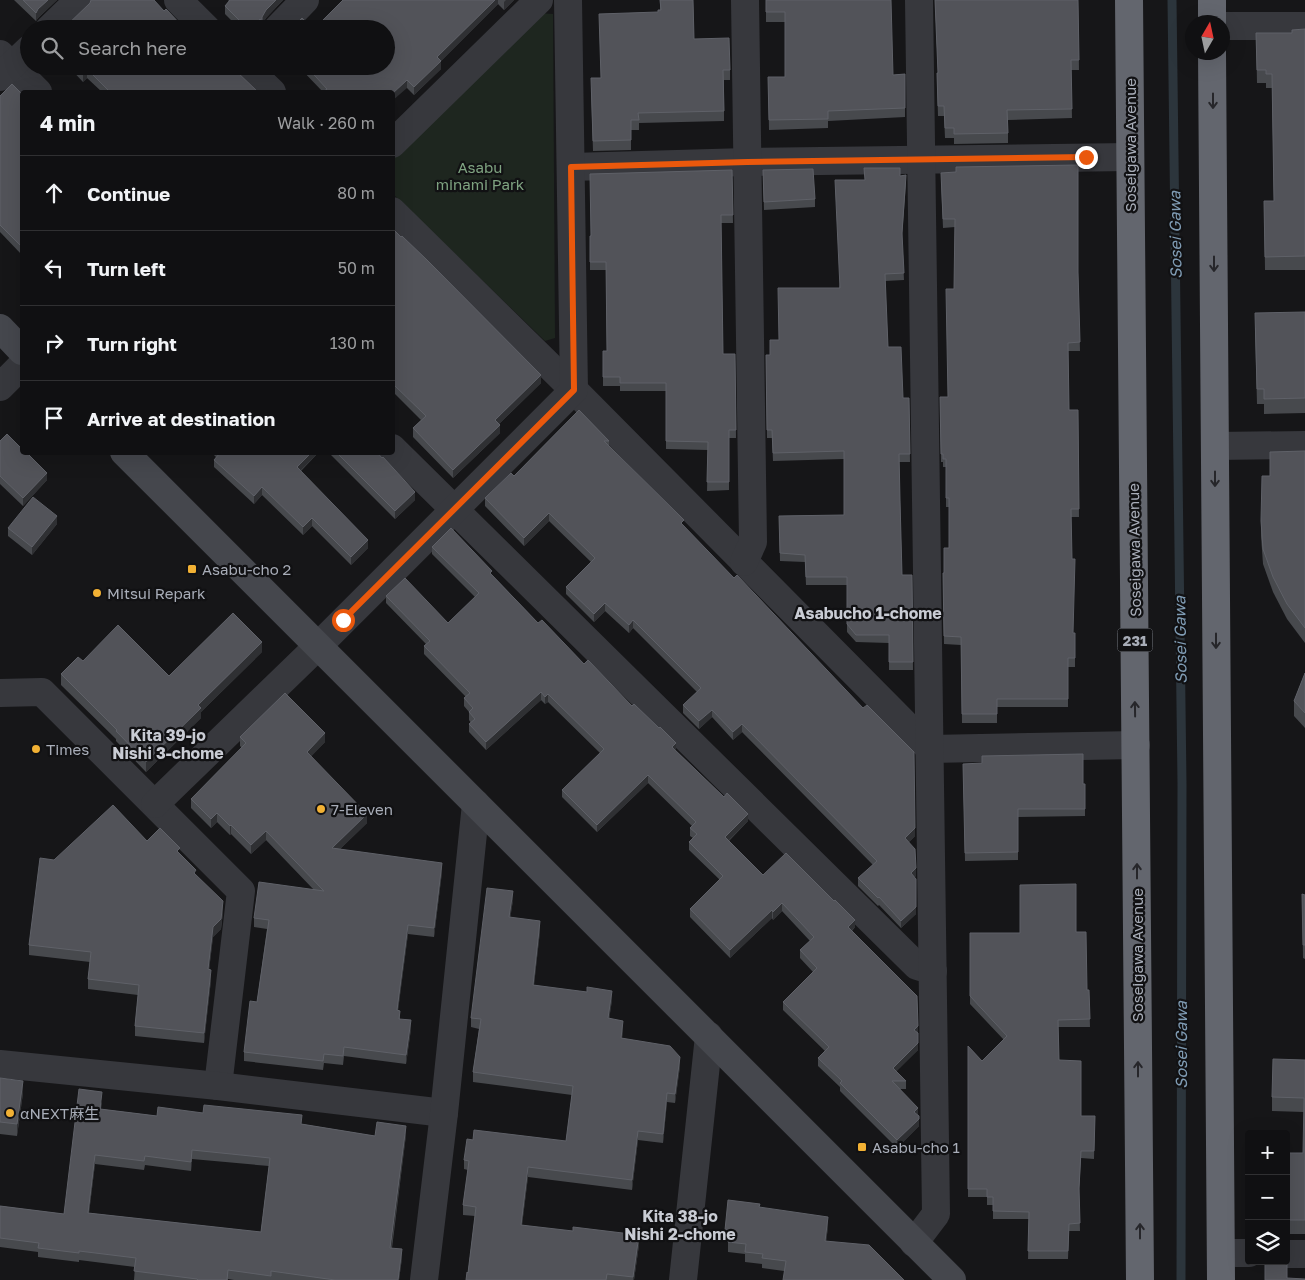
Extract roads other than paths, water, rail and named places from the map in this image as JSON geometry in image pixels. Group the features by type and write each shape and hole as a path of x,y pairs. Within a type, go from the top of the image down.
{"highway":[{"name":"Soseigawa Avenue","path":"1129,0 1140,1280"},
{"path":"1212,0 1212,15"},
{"path":"1212,60 1221,1280"}],"street":[{"path":"58,20 79,0"},
{"path":"178,0 198,20"},
{"path":"286,20 305,0"},
{"path":"395,141 539,0"},
{"path":"155,804 318,646 574,390 568,0"},
{"path":"744,562 753,542 745,0"},
{"path":"914,1244 936,1214 919,0"},
{"path":"1230,26 1305,26"},
{"path":"10,61 20,72"},
{"path":"23,75 36,90"},
{"path":"254,75 270,90"},
{"path":"571,167 747,162 1130,156"},
{"path":"395,215 574,390 930,749 1136,745"},
{"path":"0,328 20,349"},
{"path":"0,387 20,367"},
{"path":"1214,446 1305,445"},
{"path":"395,451 917,966 933,971"},
{"path":"127,455 952,1280"},
{"path":"0,693 42,692 241,891 218,1086"},
{"path":"424,1280 444,1113 476,804"},
{"path":"683,1280 709,1036"},
{"path":"0,1064 218,1086 444,1113"},
{"path":"1221,1253 1245,1253"},
{"path":"1290,1254 1305,1254"}],"waterway":[{"name":"Sosei Gawa","path":"1172,0 1182,784 1181,1280"}],"place":[{"name":"Asabu-cho 2","path":"192,569"},
{"name":"Mitsui Repark","path":"97,593"},
{"name":"Times","path":"36,749"},
{"name":"7-Eleven","path":"321,809"},
{"name":"αNEXT麻生","path":"10,1113"},
{"name":"Asabu-cho 1","path":"862,1147"}],"district":[{"name":"Asabucho 1-chome","path":"868,613"},
{"name":"Kita 39-jo Nishi 3-chome","path":"168,744"},
{"name":"Kita 38-jo Nishi 2-chome","path":"680,1225"}],"park label":[{"name":"Asabu minami Park","path":"480,176"}]}
